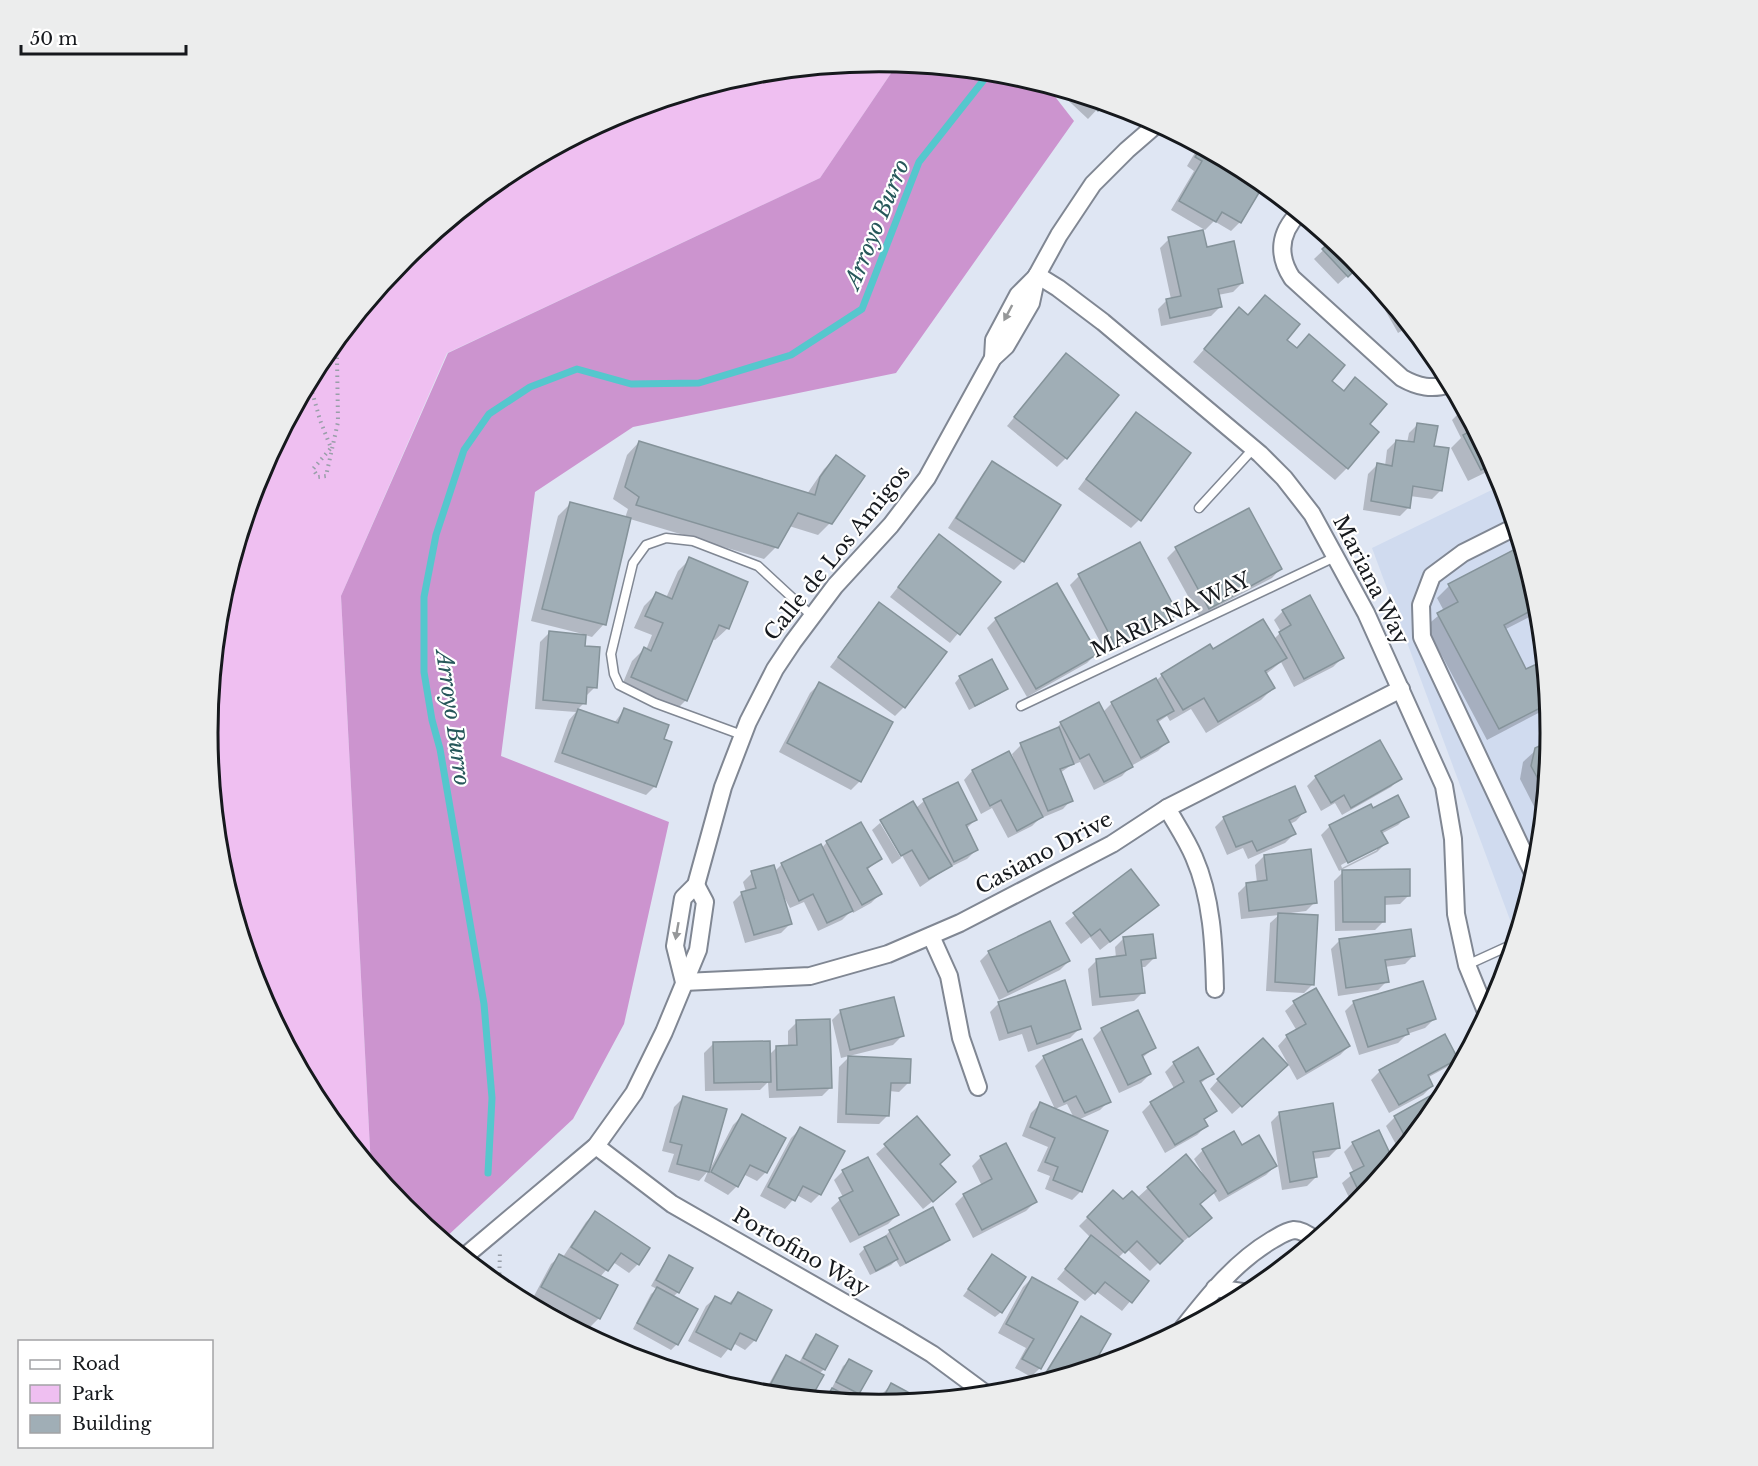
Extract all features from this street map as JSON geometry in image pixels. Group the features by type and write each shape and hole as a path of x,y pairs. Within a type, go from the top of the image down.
{"street":[{"name":"Calle de Los Amigos","path":"684,982 675,946 683,898 696,885 723,787 742,735 775,669 835,586 891,525 927,478 993,358 994,340 1018,295 1037,276 1059,235 1093,184 1150,130"},
{"path":"1293,219 1284,233 1281,245 1285,268 1292,278 1402,378 1424,387 1441,386"},
{"name":"Mariana Way","path":"1037,276 1058,288 1103,322 1253,449 1284,478 1312,514 1366,613 1444,786 1453,839 1456,914 1467,965 1482,1003"},
{"path":"1508,531 1463,553 1431,576 1421,605 1422,637 1527,861"},
{"name":"Casiano Drive","path":"684,982 810,976 888,954 931,936 1112,844 1167,808 1401,689"},
{"path":"1167,808 1194,857 1204,885 1214,945 1215,989"},
{"path":"471,1252 596,1146 634,1093 664,1032 698,950 705,902 696,885"},
{"path":"931,936 949,976 961,1038 978,1087"},
{"name":"Portofino Way","path":"596,1146 672,1204 899,1334 932,1354 976,1386"},
{"path":"1196,1312 1235,1266 1258,1248 1294,1230 1309,1235"},
{"path":"1215,1288 1233,1291"}],"lane":[{"path":"1199,508 1253,449"},
{"path":"742,735 655,703 619,685 614,674 611,654 633,563 646,545 666,538 693,541 758,566 812,616"},
{"name":"MARIANA WAY","path":"1021,706 1335,557"},
{"path":"1467,965 1504,948"}],"path":[{"path":"331,448 313,469 318,477 326,476 338,422 337,355"},
{"path":"312,393 331,448"},
{"path":"499,1274 500,1229"}],"shaded area":[{"path":"892,72 965,78 1050,95 1055,96 1074,121 896,373 633,427 535,492 501,756 669,822 624,1024 573,1119 449,1235 412,1200 370,1154 341,596 448,353 820,178"},
{"path":"1493,489 1505,521 1527,604 1539,690 1539,776 1534,819 1527,862 1511,923 1372,548"}],"green space":[{"path":"892,72 820,178 447,353 341,596 370,1154 329,1100 286,1025 268,986 241,904 224,819 219,776 219,690 231,604 253,521 286,441 329,366 382,297 443,236 512,183 587,140 626,122 708,95 793,78 836,73"}],"building":[{"path":"1197,154 1210,161 1259,193 1241,223 1222,212 1216,222 1179,201 1202,161 1195,157"},
{"path":"1203,230 1207,247 1234,241 1243,283 1218,289 1222,307 1170,318 1166,299 1181,296 1168,237"},
{"path":"1325,246 1352,273 1348,277 1322,249"},
{"path":"1265,295 1300,324 1287,340 1297,348 1309,334 1345,365 1332,381 1344,391 1355,377 1387,404 1370,424 1379,432 1348,469 1204,349 1239,307 1248,315"},
{"path":"1066,353 1119,395 1067,459 1014,417"},
{"path":"1136,412 1191,453 1141,521 1086,479"},
{"path":"1417,423 1438,426 1434,446 1449,448 1442,491 1413,486 1410,508 1371,501 1377,463 1392,466 1396,440 1414,442"},
{"path":"1467,433 1485,468 1481,470 1463,435"},
{"path":"639,441 815,495 820,477 836,455 865,476 832,524 798,513 778,548 636,505 639,497 625,487"},
{"path":"992,461 1061,505 1024,562 956,518"},
{"path":"570,502 631,518 606,625 542,609"},
{"path":"1249,508 1282,569 1209,609 1175,547"},
{"path":"939,534 1001,582 960,635 898,587"},
{"path":"1140,542 1178,614 1116,647 1078,574"},
{"path":"1513,550 1528,612 1504,625 1526,669 1536,664 1539,708 1499,729 1437,613 1458,602 1448,584"},
{"path":"689,557 748,582 729,629 719,625 687,701 631,677 644,647 651,651 663,623 645,616 656,592 672,599"},
{"path":"1057,583 1098,654 1036,689 995,618"},
{"path":"1310,595 1344,658 1304,679 1279,632 1291,625 1282,610"},
{"path":"879,602 947,652 905,708 838,657"},
{"path":"1263,619 1287,658 1265,671 1275,688 1218,722 1204,698 1183,710 1161,674 1210,644 1213,649"},
{"path":"549,631 586,635 585,646 600,647 597,688 587,687 586,704 543,700"},
{"path":"992,659 1008,689 975,706 959,676"},
{"path":"1156,678 1174,711 1157,720 1169,742 1141,758 1111,702"},
{"path":"819,682 893,722 861,782 787,743"},
{"path":"1099,702 1133,767 1104,782 1089,754 1080,759 1060,722"},
{"path":"624,708 669,725 664,739 672,742 656,787 562,753 578,709 618,723"},
{"path":"1059,727 1074,764 1060,769 1073,801 1048,811 1020,743"},
{"path":"1380,740 1402,779 1351,808 1344,795 1331,803 1315,776"},
{"path":"1540,746 1539,780 1531,766 1535,748"},
{"path":"1009,751 1043,817 1017,831 1001,800 990,806 972,770"},
{"path":"958,782 977,820 966,825 978,850 954,862 923,799"},
{"path":"1295,786 1306,812 1289,820 1296,834 1257,851 1252,841 1236,847 1223,817"},
{"path":"1398,795 1409,817 1381,831 1388,843 1348,863 1329,825 1371,804 1373,808"},
{"path":"913,801 952,866 929,879 912,850 901,856 880,820"},
{"path":"861,822 882,859 867,868 882,894 862,905 826,841"},
{"path":"821,844 853,911 827,923 813,894 799,901 781,863"},
{"path":"1311,849 1317,903 1249,911 1246,883 1267,880 1264,855"},
{"path":"774,865 792,924 754,935 741,892 756,888 751,871"},
{"path":"1131,869 1159,905 1110,942 1100,929 1091,936 1073,913"},
{"path":"1410,869 1410,896 1385,897 1385,922 1343,922 1342,870"},
{"path":"1278,913 1318,915 1314,985 1275,982"},
{"path":"1050,921 1070,961 1008,992 988,951"},
{"path":"1411,929 1415,956 1385,960 1389,982 1346,988 1339,939"},
{"path":"1153,934 1156,958 1141,960 1145,993 1100,997 1096,959 1126,955 1123,937"},
{"path":"1065,980 1081,1029 1037,1044 1031,1026 1008,1033 998,1002"},
{"path":"1423,981 1436,1019 1407,1029 1409,1034 1368,1047 1353,1001"},
{"path":"1316,988 1350,1046 1306,1072 1286,1035 1306,1024 1293,1001"},
{"path":"894,997 904,1036 850,1050 840,1010"},
{"path":"1138,1010 1156,1048 1142,1055 1151,1074 1128,1085 1101,1028"},
{"path":"830,1019 832,1088 777,1090 776,1046 797,1045 796,1020"},
{"path":"1445,1034 1456,1055 1452,1062 1428,1075 1433,1086 1399,1105 1379,1070"},
{"path":"1263,1038 1288,1065 1242,1107 1217,1079"},
{"path":"1082,1039 1111,1102 1085,1113 1076,1096 1064,1102 1043,1056"},
{"path":"770,1041 771,1082 714,1083 713,1042"},
{"path":"1198,1047 1214,1074 1200,1081 1217,1111 1204,1119 1208,1126 1175,1145 1150,1102 1184,1082 1173,1062"},
{"path":"848,1056 911,1059 910,1083 891,1083 889,1116 846,1114"},
{"path":"1432,1095 1404,1134 1394,1116"},
{"path":"683,1096 727,1109 709,1172 677,1164 682,1145 670,1142"},
{"path":"1040,1102 1108,1131 1082,1192 1053,1180 1058,1167 1045,1162 1055,1138 1030,1127"},
{"path":"1333,1103 1340,1148 1313,1152 1317,1177 1290,1182 1279,1112"},
{"path":"742,1114 786,1138 767,1173 750,1165 738,1187 711,1172"},
{"path":"917,1116 950,1155 940,1164 956,1182 933,1202 884,1144"},
{"path":"800,1127 845,1151 821,1195 803,1186 795,1201 768,1187"},
{"path":"1379,1130 1389,1152 1357,1188 1350,1173 1364,1166 1352,1142"},
{"path":"1234,1131 1242,1145 1259,1135 1277,1166 1228,1194 1202,1149"},
{"path":"1006,1143 1037,1202 982,1230 963,1194 992,1179 980,1156"},
{"path":"1186,1154 1216,1191 1200,1204 1212,1218 1189,1237 1147,1187"},
{"path":"868,1157 899,1215 859,1235 839,1198 853,1191 842,1170"},
{"path":"1113,1190 1123,1199 1132,1191 1183,1241 1160,1264 1137,1241 1125,1253 1087,1217"},
{"path":"933,1207 950,1240 906,1263 889,1230"},
{"path":"595,1211 650,1248 639,1265 621,1253 608,1271 571,1247"},
{"path":"1091,1235 1149,1281 1132,1303 1105,1282 1095,1294 1065,1269"},
{"path":"886,1236 898,1259 876,1271 864,1247"},
{"path":"559,1254 618,1285 600,1319 541,1287"},
{"path":"992,1254 1026,1277 1002,1313 968,1289"},
{"path":"669,1255 693,1268 679,1293 656,1280"},
{"path":"1032,1277 1078,1302 1041,1369 1022,1359 1034,1339 1006,1324"},
{"path":"657,1287 698,1309 678,1345 637,1323"},
{"path":"738,1292 772,1310 756,1341 740,1333 731,1350 696,1332 715,1296 731,1304"},
{"path":"1081,1316 1111,1334 1098,1356 1047,1372"},
{"path":"816,1334 838,1346 825,1370 803,1358"},
{"path":"786,1355 824,1375 815,1391 771,1384"},
{"path":"849,1359 872,1371 859,1394 836,1382"},
{"path":"891,1383 910,1393 885,1394"},
{"path":"832,1388 842,1393 836,1393 830,1392"}],"waterway":[{"name":"Arroyo Burro","path":"488,1173 492,1098 484,1004 440,749 432,720 424,672 424,597 436,535 464,450 489,414 530,387 577,369 631,384 699,383 791,355 862,309 919,162 983,81"}]}
